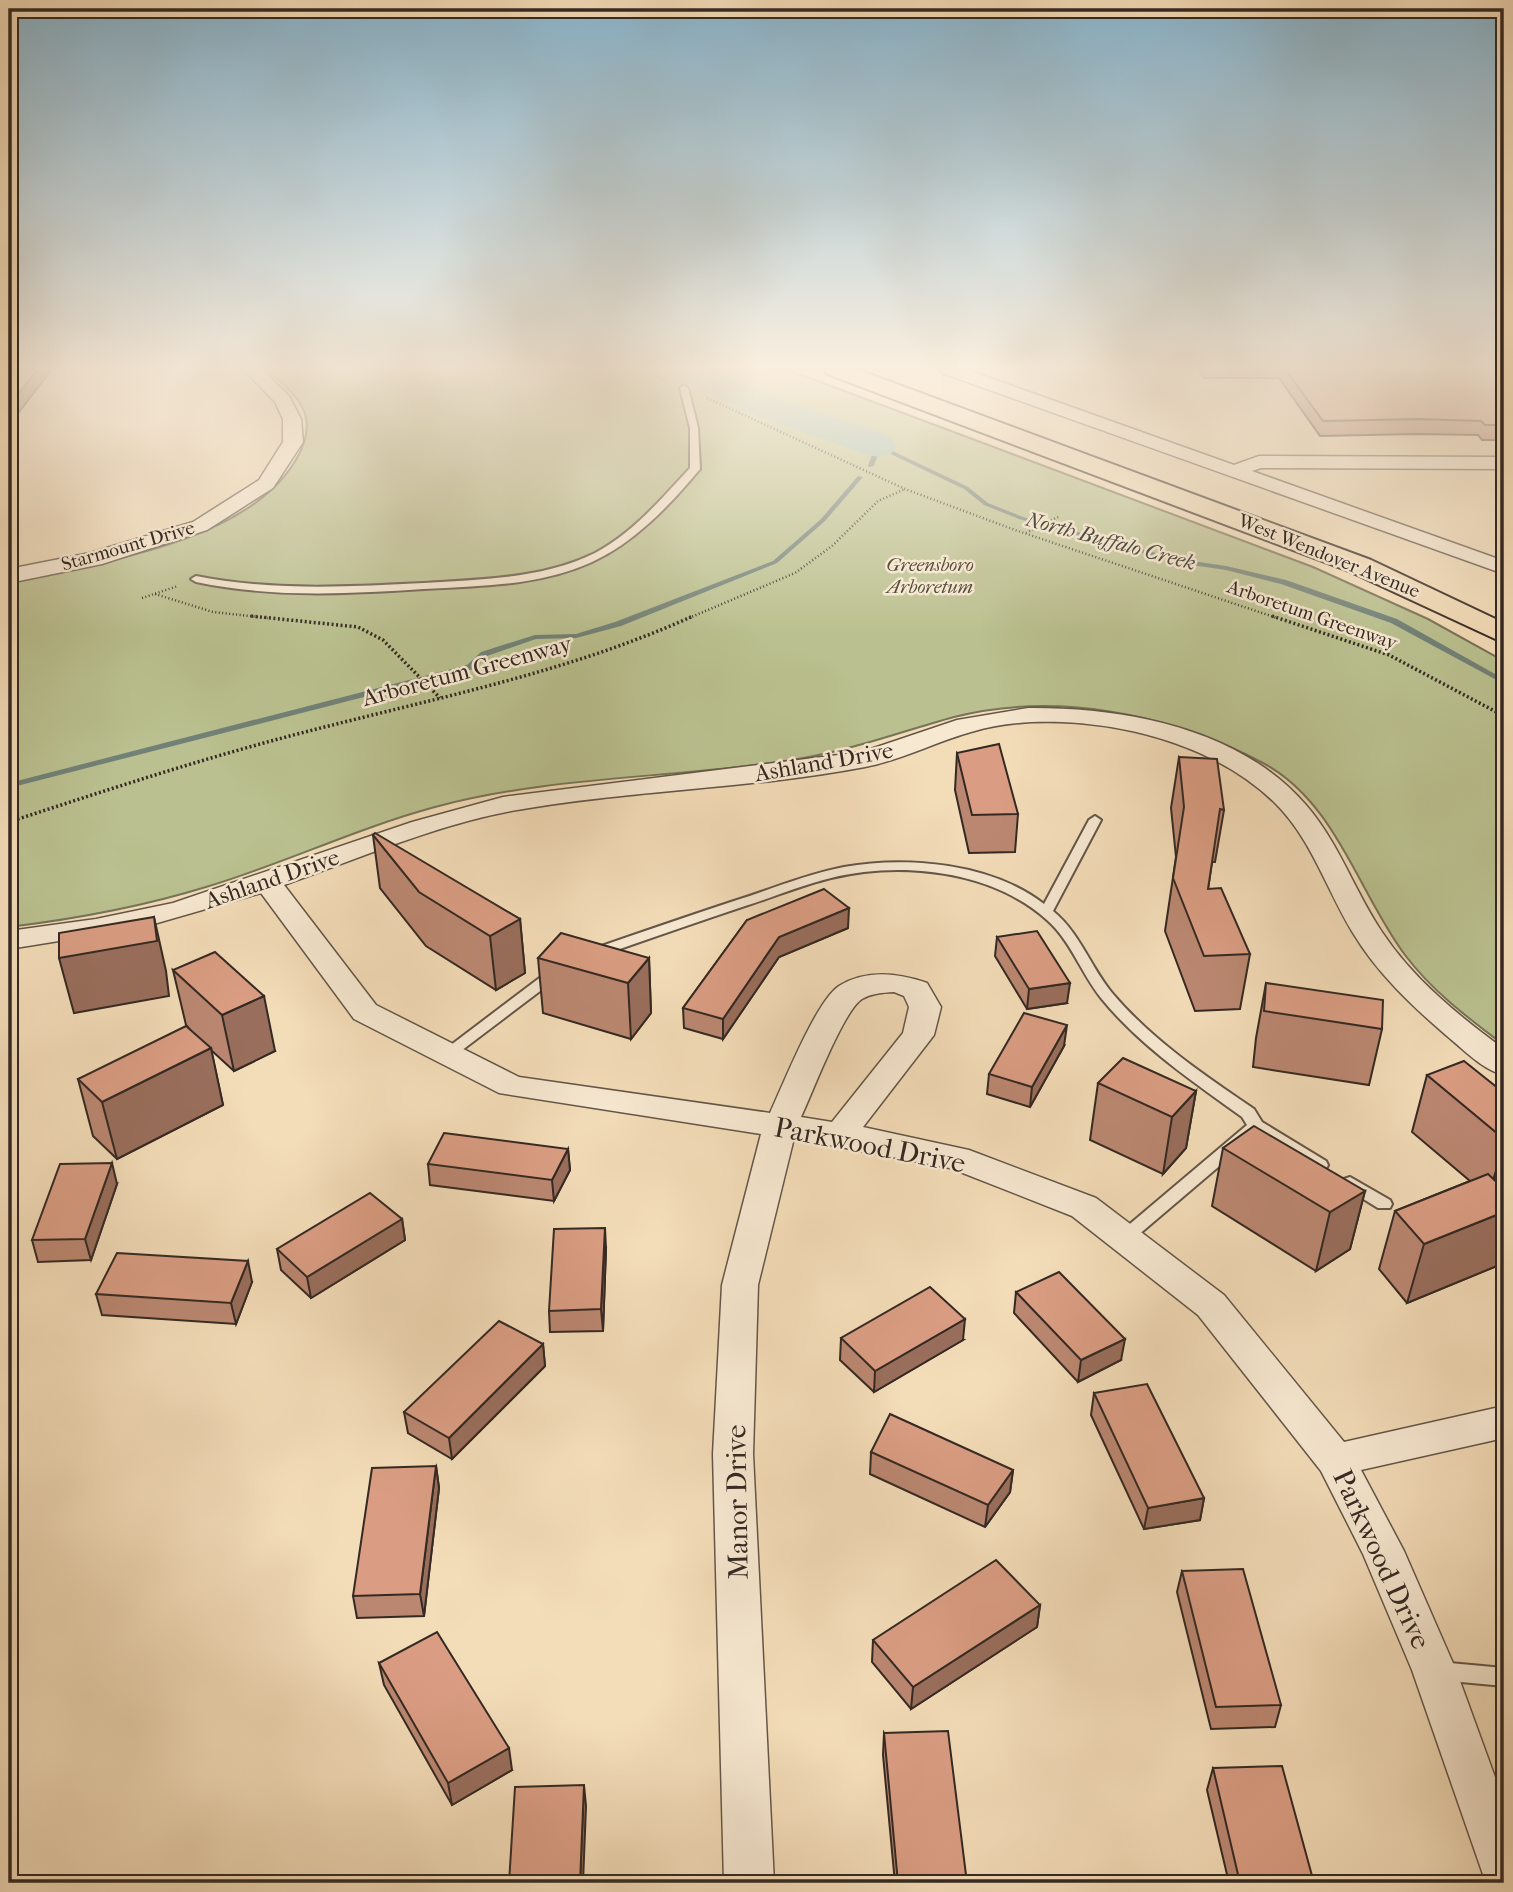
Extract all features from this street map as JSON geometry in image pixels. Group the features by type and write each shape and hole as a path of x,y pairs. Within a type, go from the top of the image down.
{"highway":[{"name":"West Wendover Avenue","path":"1071,457 1361,566 1504,634"},
{"name":"West Wendover Avenue","path":"1124,457 1430,571"}],"street":[{"name":"Starmount Drive","path":"9,576 94,559 200,526 266,484 283,457"},
{"path":"1196,457 1504,568"},
{"path":"1235,471 1259,462 1504,463"},
{"name":"Ashland Drive","path":"9,940 94,929 180,910 267,882 415,828 508,804 861,760 967,725 1001,718 1101,719 1140,725 1220,754 1278,790 1304,815 1321,841 1369,936 1444,1020 1504,1065"},
{"name":"Parkwood Drive","path":"267,882 365,1012 511,1086 841,1134 957,1158 1084,1207 1211,1305 1335,1460 1383,1551 1434,1670 1504,1869"},
{"name":"Manor Drive","path":"749,1883 733,1454 740,1284 780,1126 828,1023 848,994 871,984 897,983 916,990 925,1007 918,1035 841,1134"},
{"path":"1335,1460 1504,1422"}],"lane":[{"path":"196,579 281,590 385,589 518,578 586,561 639,527 695,469 695,457"},
{"path":"1046,912 1096,820"},
{"path":"448,1054 519,999 577,962 814,878 857,869 940,872 996,882 1029,898 1070,938 1103,992 1138,1032 1248,1113 1256,1126 1384,1204"},
{"path":"1124,1238 1256,1126"},
{"path":"1434,1670 1504,1677"}],"path":[{"name":"Arboretum Greenway","path":"836,457 905,489 1025,533 1389,655 1504,716"},
{"name":"Arboretum Greenway","path":"9,822 204,758 542,671 653,634 745,592 795,573 832,546 878,501 905,489"},
{"path":"1025,533 1060,516"},
{"path":"155,594 213,612 358,627 383,639 440,698"}],"green space":[{"name":"Greensboro Arboretum","path":"1021,457 1313,567 1428,619 1504,661 1504,1045 1452,1004 1427,981 1405,955 1328,824 1288,780 1263,763 1191,731 1113,712 1073,707 1033,706 954,717 828,753 763,764 575,782 481,796 406,816 235,878 157,901 9,927 9,581 126,557 208,530 244,511 274,487 297,458"}],"building":[{"path":"999,744 1018,814 972,815 957,753"},
{"path":"1179,757 1217,759 1224,810 1220,809 1208,889 1221,888 1250,954 1204,956 1173,878 1184,807"},
{"path":"375,833 520,919 490,936 419,892 373,835"},
{"path":"824,889 849,908 779,937 723,1019 683,1008 747,920"},
{"path":"154,917 157,941 59,958 59,933"},
{"path":"1037,931 1070,983 1029,989 997,937"},
{"path":"561,933 649,958 628,983 538,958"},
{"path":"215,952 264,996 222,1015 173,970"},
{"path":"1266,983 1383,1000 1382,1029 1264,1011"},
{"path":"1024,1013 1067,1025 1032,1087 989,1074"},
{"path":"186,1026 211,1048 102,1102 78,1079"},
{"path":"1123,1058 1196,1091 1172,1117 1098,1083"},
{"path":"1464,1061 1504,1093 1504,1139 1427,1075"},
{"path":"1254,1126 1365,1191 1330,1212 1223,1148"},
{"path":"444,1133 568,1149 552,1180 428,1164"},
{"path":"112,1163 85,1239 32,1240 60,1164"},
{"path":"1488,1174 1504,1189 1504,1212 1424,1244 1395,1211"},
{"path":"370,1193 402,1219 307,1277 277,1249"},
{"path":"605,1228 601,1309 549,1311 554,1229"},
{"path":"117,1253 248,1261 231,1303 96,1294"},
{"path":"1059,1272 1125,1339 1081,1360 1016,1292"},
{"path":"930,1287 965,1319 875,1371 841,1338"},
{"path":"499,1321 543,1344 449,1438 404,1412"},
{"path":"1147,1384 1204,1498 1148,1508 1094,1393"},
{"path":"890,1414 1013,1470 988,1505 871,1452"},
{"path":"436,1466 420,1594 353,1596 372,1468"},
{"path":"996,1560 1040,1605 913,1687 873,1640"},
{"path":"1243,1569 1281,1705 1216,1707 1182,1571"},
{"path":"437,1632 509,1748 448,1783 379,1663"},
{"path":"948,1731 967,1883 898,1883 884,1733"},
{"path":"1282,1766 1314,1883 1240,1883 1213,1768"},
{"path":"584,1785 580,1883 509,1883 515,1787"}],"waterway":[{"name":"North Buffalo Creek","path":"871,466 874,457"},
{"name":"North Buffalo Creek","path":"902,457 966,488 986,504 1021,518 1178,561 1226,568 1283,582 1394,621 1504,682"},
{"path":"9,786 470,667 484,654 535,637 576,636 618,624 775,562 823,520 860,477"}]}
